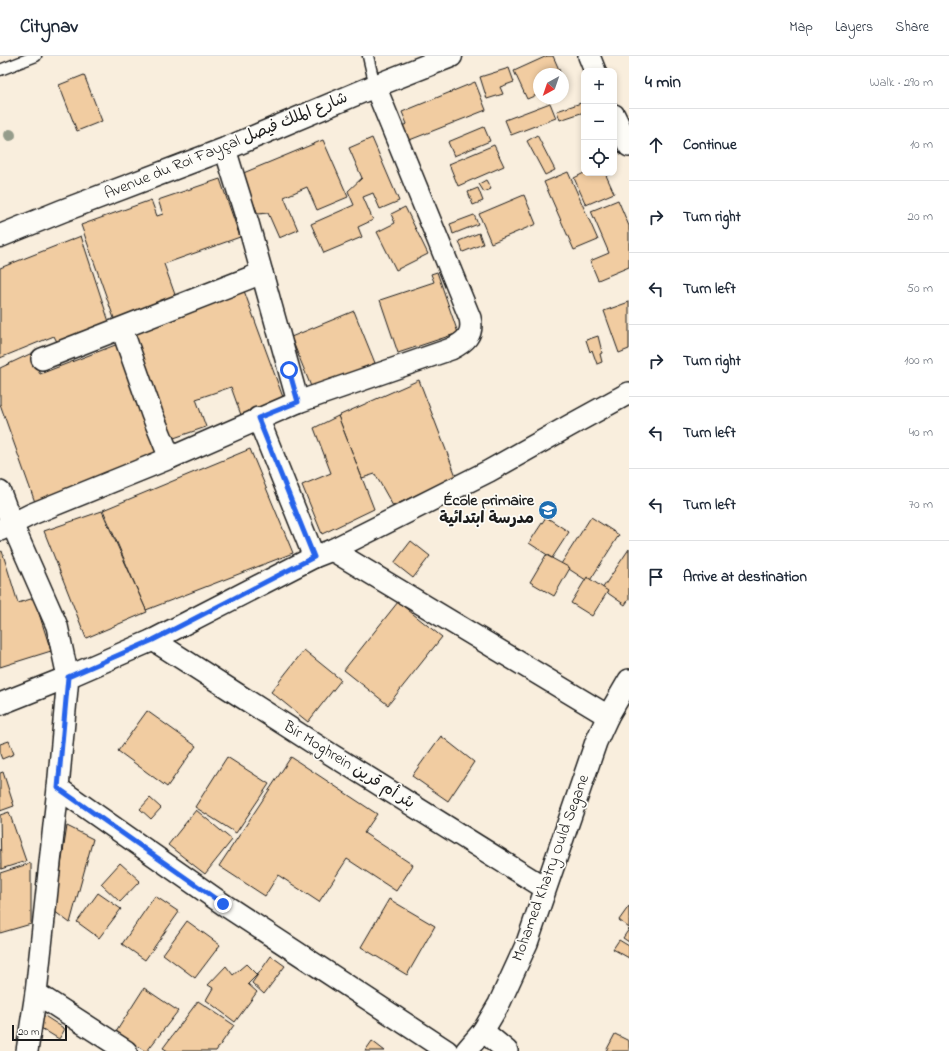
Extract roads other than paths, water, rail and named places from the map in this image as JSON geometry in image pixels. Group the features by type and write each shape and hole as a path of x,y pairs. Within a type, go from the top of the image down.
{"street":[{"name":"Avenue du Roi Fayçal شارع الملك فيصل","path":"0,236 225,149 451,56"},
{"path":"589,56 595,68"},
{"path":"6,527 32,514 238,429 258,418 298,402 465,342 472,326 470,318 375,86"},
{"path":"617,121 629,146"},
{"path":"225,149 248,223 298,402"},
{"path":"42,359 262,273"},
{"path":"122,329 152,414 170,458"},
{"path":"0,704 68,677 153,640 489,471 629,393"},
{"path":"258,418 323,554 608,716"},
{"path":"0,492 6,527 57,626 68,677 58,788 36,993 27,1051"},
{"name":"Bir Moghrein بئر أم قرين","path":"153,640 332,755 545,888"},
{"name":"Mohamed Khatry Ould Segane","path":"466,1051 483,1031 499,1004 527,943 596,742 608,716 629,680"},
{"path":"58,788 223,904 448,1051"},
{"path":"36,993 126,1051"},
{"path":"483,1031 507,1051"}],"lane":[{"path":"0,70 36,56"},
{"path":"368,56 375,86"}],"place":[{"name":"École primaire مدرسة ابتدائية","path":"548,510"}]}
